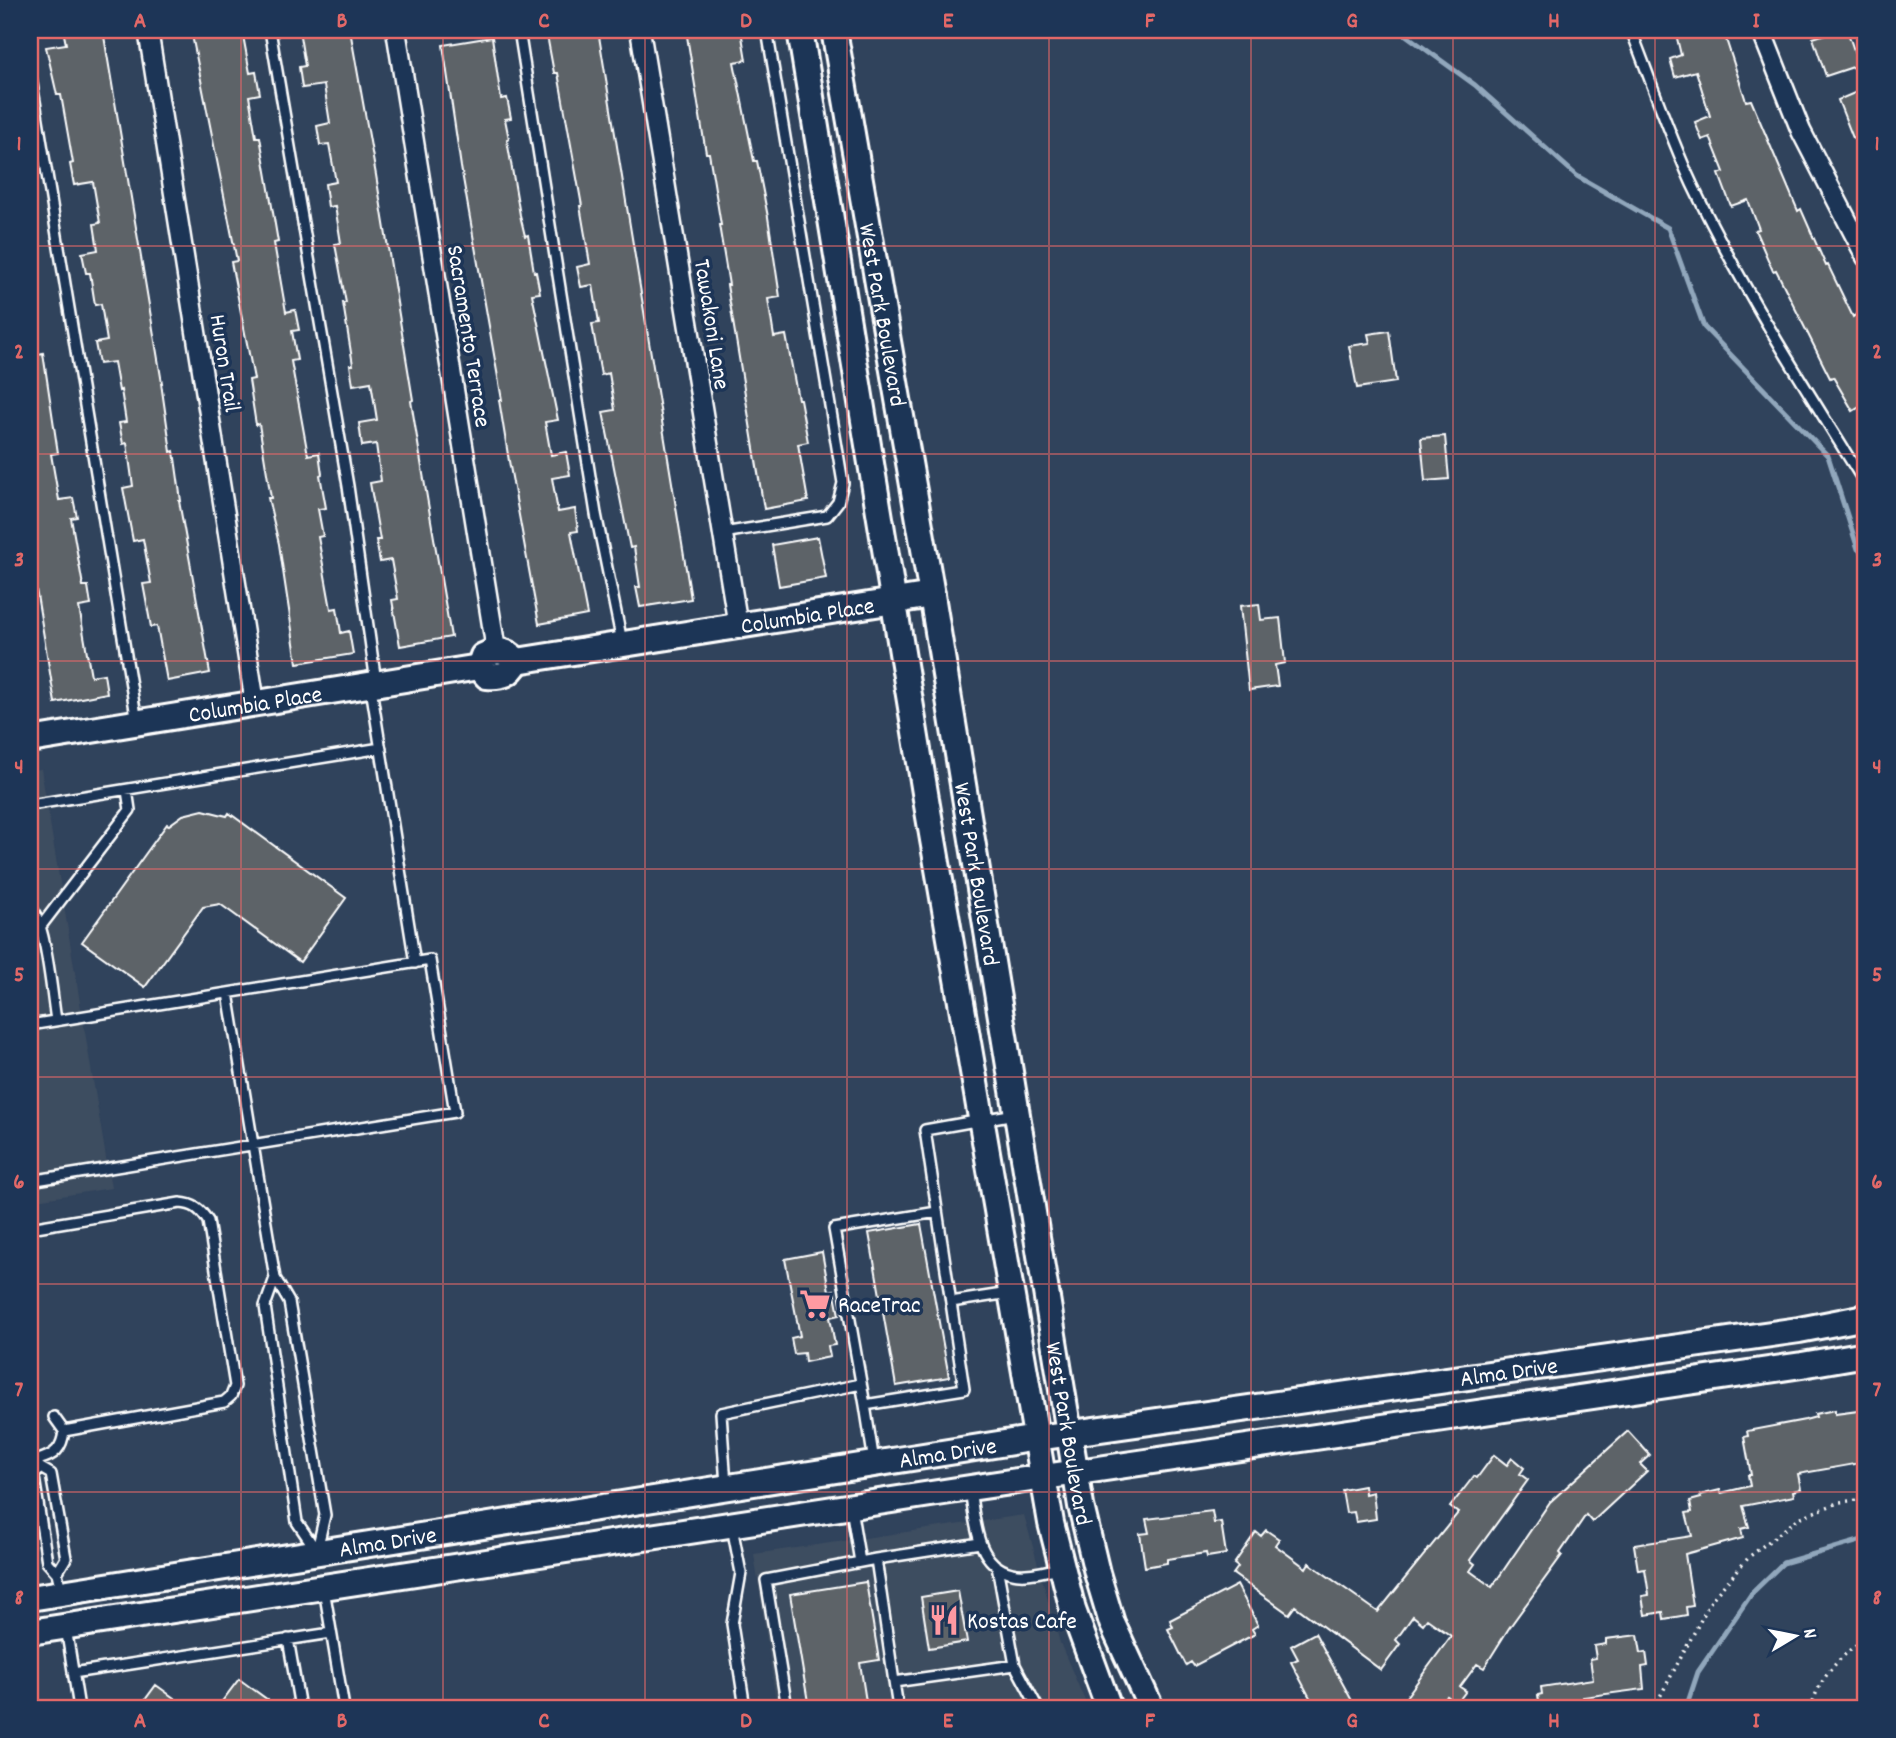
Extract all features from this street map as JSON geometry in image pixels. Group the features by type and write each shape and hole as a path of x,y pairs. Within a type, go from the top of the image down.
{"main road":[{"name":"West Park Boulevard","path":"800,30 1043,1478 1061,1568 1090,1661 1109,1708"},
{"name":"West Park Boulevard","path":"834,30 932,595 1076,1472 1097,1573 1112,1623 1151,1708"},
{"name":"Columbia Place","path":"30,740 373,684 497,660 622,644 932,595"},
{"name":"Alma Drive","path":"30,1598 59,1583 317,1551 1037,1438 1799,1330 1866,1317"},
{"name":"Alma Drive","path":"30,1632 1866,1354"},
{"path":"1466,1378 1473,1414"},
{"path":"726,1487 732,1524"},
{"path":"317,1551 323,1587"},
{"path":"59,1583 66,1626"}],"street":[{"name":"Huron Trail","path":"148,30 255,703"},
{"name":"Sacramento Terrace","path":"396,30 497,660"},
{"name":"Tawakoni Lane","path":"640,30 738,626"},
{"path":"1761,30 1801,131 1866,257"}],"lane":[{"path":"270,30 348,486 381,748 415,963"},
{"path":"519,30 596,514 622,644"},
{"path":"723,533 827,516 838,502 843,483 767,30"},
{"path":"1630,30 1704,207 1749,292 1866,485"},
{"path":"30,72 137,722"},
{"path":"30,805 381,748"},
{"path":"41,926 130,810 127,790"},
{"path":"30,907 35,911 41,926 56,1020"},
{"path":"30,1025 430,960 455,1112 30,1181"},
{"path":"228,993 275,1278 289,1301 325,1515 317,1551"},
{"path":"865,1405 964,1389 925,1130 1016,1114"},
{"path":"30,1228 180,1203 191,1204 202,1212 208,1221 235,1386 231,1396 224,1402 64,1431"},
{"path":"874,1464 834,1229 937,1212"},
{"path":"275,1278 265,1306 297,1522 317,1551"},
{"path":"951,1302 1011,1293"},
{"path":"726,1487 721,1413 861,1384"},
{"path":"36,1462 57,1452 63,1443 64,1431 54,1417"},
{"path":"36,1462 34,1477 47,1562 59,1583"},
{"path":"36,1462 51,1474 66,1558 59,1583"},
{"path":"970,1488 980,1543 985,1555 997,1566 1009,1573 1022,1574 1061,1568"},
{"path":"851,1506 860,1562"},
{"path":"732,1524 741,1573 732,1624 745,1708"},
{"path":"787,1708 766,1580 980,1543"},
{"path":"876,1559 898,1708"},
{"path":"997,1566 1015,1665 1038,1708"},
{"path":"323,1587 344,1708"},
{"path":"66,1626 79,1708"},
{"path":"74,1672 331,1633"},
{"path":"288,1639 300,1708"},
{"path":"894,1682 1015,1665"}],"path":[{"path":"1654,1708 1712,1600 1750,1556 1799,1518 1840,1502 1866,1499"},
{"path":"1811,1708 1815,1691 1830,1668 1866,1637"}],"shaded area":[{"path":"41,769 111,1188 30,1201 30,770"},
{"path":"1024,1515 1060,1643 1088,1708 777,1708 754,1554"}],"building":[{"path":"63,30 103,30 171,452 174,451 179,501 210,673 167,681 157,626 151,627 143,584 151,583 143,539 133,541 123,488 133,486 127,443 123,444 119,423 126,422 121,390 119,391 114,362 99,364 95,343 107,341 101,304 95,305 90,273 86,273 82,253 98,250 94,224 100,223 93,182 74,185 70,164 73,163 61,95 57,95 46,47 66,44"},
{"path":"191,30 242,30 250,73 256,72 260,94 249,96 268,183 278,242 274,243 286,312 295,310 299,330 292,331 297,360 291,361 308,455 319,453 322,474 320,475 326,508 318,509 323,536 318,537 331,609 337,608 341,633 349,631 353,654 297,663 279,544 268,498 271,498 259,424 256,425 249,380 254,379 231,262 237,261"},
{"path":"299,30 350,30 451,637 400,646 392,600 398,599 391,560 380,562 376,540 380,540 370,483 381,481 376,444 362,446 359,423 377,420 371,382 353,385 350,365 353,365 343,303 346,303 335,244 341,243 335,206 328,207 325,184 336,182 329,144 320,145 317,126 330,123 324,85 302,88 299,67 305,66"},
{"path":"546,30 598,30 691,599 640,607 634,547 630,548 603,412 615,410 609,373 601,375 592,324 599,323 593,285 581,287 577,267 590,264 558,73 554,73"},
{"path":"686,30 741,30 746,60 734,62 768,217 780,297 768,299 774,337 786,335 808,442 798,444 808,501 764,509 727,285 721,225"},
{"path":"1675,30 1723,30 1746,101 1751,100 1798,211 1801,209 1826,266 1828,265 1853,317 1857,314 1866,332 1866,403 1853,411 1833,377 1830,378 1776,270 1773,271 1755,230 1759,229 1748,200 1731,206 1719,174 1724,172 1710,137 1702,140 1695,122 1710,116 1696,71 1675,77 1670,59 1681,55"},
{"path":"1847,30 1859,65 1826,76 1813,38"},
{"path":"492,37 501,99 507,98 511,118 505,119 507,140 520,215 525,236 528,235 540,293 532,294 558,420 545,422 551,455 566,452 570,475 552,478 558,512 575,509 578,531 571,532 587,615 539,624 509,461 499,400 502,400 461,167 443,45"},
{"path":"1866,88 1866,133 1853,138 1838,100"},
{"path":"1389,331 1396,382 1357,388 1349,346 1370,343 1368,334"},
{"path":"43,353 58,453 51,454 59,500 73,498 77,517 71,518 83,586 88,586 91,605 79,607 91,676 104,674 107,693 55,703 30,553 30,356"},
{"path":"1445,436 1449,479 1425,481 1421,438"},
{"path":"818,537 826,578 779,586 772,545"},
{"path":"1259,604 1261,620 1280,618 1285,663 1275,665 1278,686 1249,690 1240,606"},
{"path":"203,810 227,816 229,813 346,898 300,962 220,904 203,907 145,987 82,942 167,824 183,815"},
{"path":"921,1224 949,1377 896,1386 869,1233"},
{"name":"RaceTrac","path":"822,1252 829,1291 834,1290 839,1315 830,1317 835,1345 828,1346 830,1357 805,1362 804,1353 794,1354 791,1338 800,1336 785,1259"},
{"path":"1835,1410 1835,1414 1866,1410 1866,1462 1798,1474 1801,1489 1793,1491 1794,1496 1743,1506 1749,1527 1741,1529 1743,1538 1685,1554 1693,1606 1686,1607 1687,1615 1664,1619 1663,1612 1645,1615 1642,1596 1649,1595 1645,1569 1638,1570 1634,1545 1692,1536 1686,1513 1692,1512 1690,1501 1701,1498 1700,1495 1720,1490 1721,1493 1750,1486 1748,1475 1751,1475 1744,1437 1748,1436 1747,1431 1805,1420 1816,1417 1815,1414"},
{"path":"1628,1431 1650,1455 1640,1464 1647,1471 1592,1522 1586,1515 1560,1553 1562,1555 1509,1628 1484,1668 1477,1664 1460,1687 1466,1691 1457,1703 1447,1696 1439,1708 1398,1708 1451,1636 1427,1619 1423,1624 1413,1616 1396,1640 1400,1644 1381,1670 1295,1606 1289,1614 1233,1574 1238,1567 1234,1564 1256,1532 1261,1536 1266,1530 1279,1539 1275,1545 1306,1568 1309,1563 1378,1612 1458,1513 1450,1507 1494,1455 1507,1465 1512,1458 1524,1468 1520,1474 1528,1480 1470,1560 1475,1564 1470,1571 1492,1587 1550,1502"},
{"path":"1364,1486 1365,1494 1373,1492 1376,1519 1356,1522 1354,1512 1346,1513 1342,1490"},
{"path":"1212,1511 1214,1523 1221,1522 1226,1554 1207,1557 1206,1553 1167,1559 1167,1563 1145,1567 1140,1534 1149,1533 1146,1519"},
{"path":"866,1582 879,1660 860,1663 867,1708 809,1708 790,1594"},
{"path":"1237,1585 1258,1625 1252,1629 1255,1634 1194,1666 1191,1662 1186,1665 1168,1629 1173,1627 1170,1620"},
{"name":"Kostas Cafe","path":"958,1591 967,1642 929,1648 921,1597"},
{"path":"1315,1633 1356,1708 1316,1708 1308,1694 1291,1662 1298,1659 1291,1646"},
{"path":"1638,1635 1641,1653 1646,1652 1648,1666 1642,1667 1644,1689 1583,1697 1585,1708 1540,1708 1538,1695 1542,1694 1541,1687 1593,1679 1590,1659 1596,1658 1594,1646 1606,1644 1606,1639"},
{"path":"239,1679 279,1708 217,1708"},
{"path":"156,1685 188,1708 139,1708"}],"waterway":[{"path":"1399,30 1475,85 1577,176 1668,228 1704,327 1828,456 1858,549 1866,555"},
{"path":"1686,1708 1698,1672 1752,1593 1783,1563 1866,1539"}],"place":[{"name":"RaceTrac","path":"815,1304"},
{"name":"Kostas Cafe","path":"944,1620"}]}
